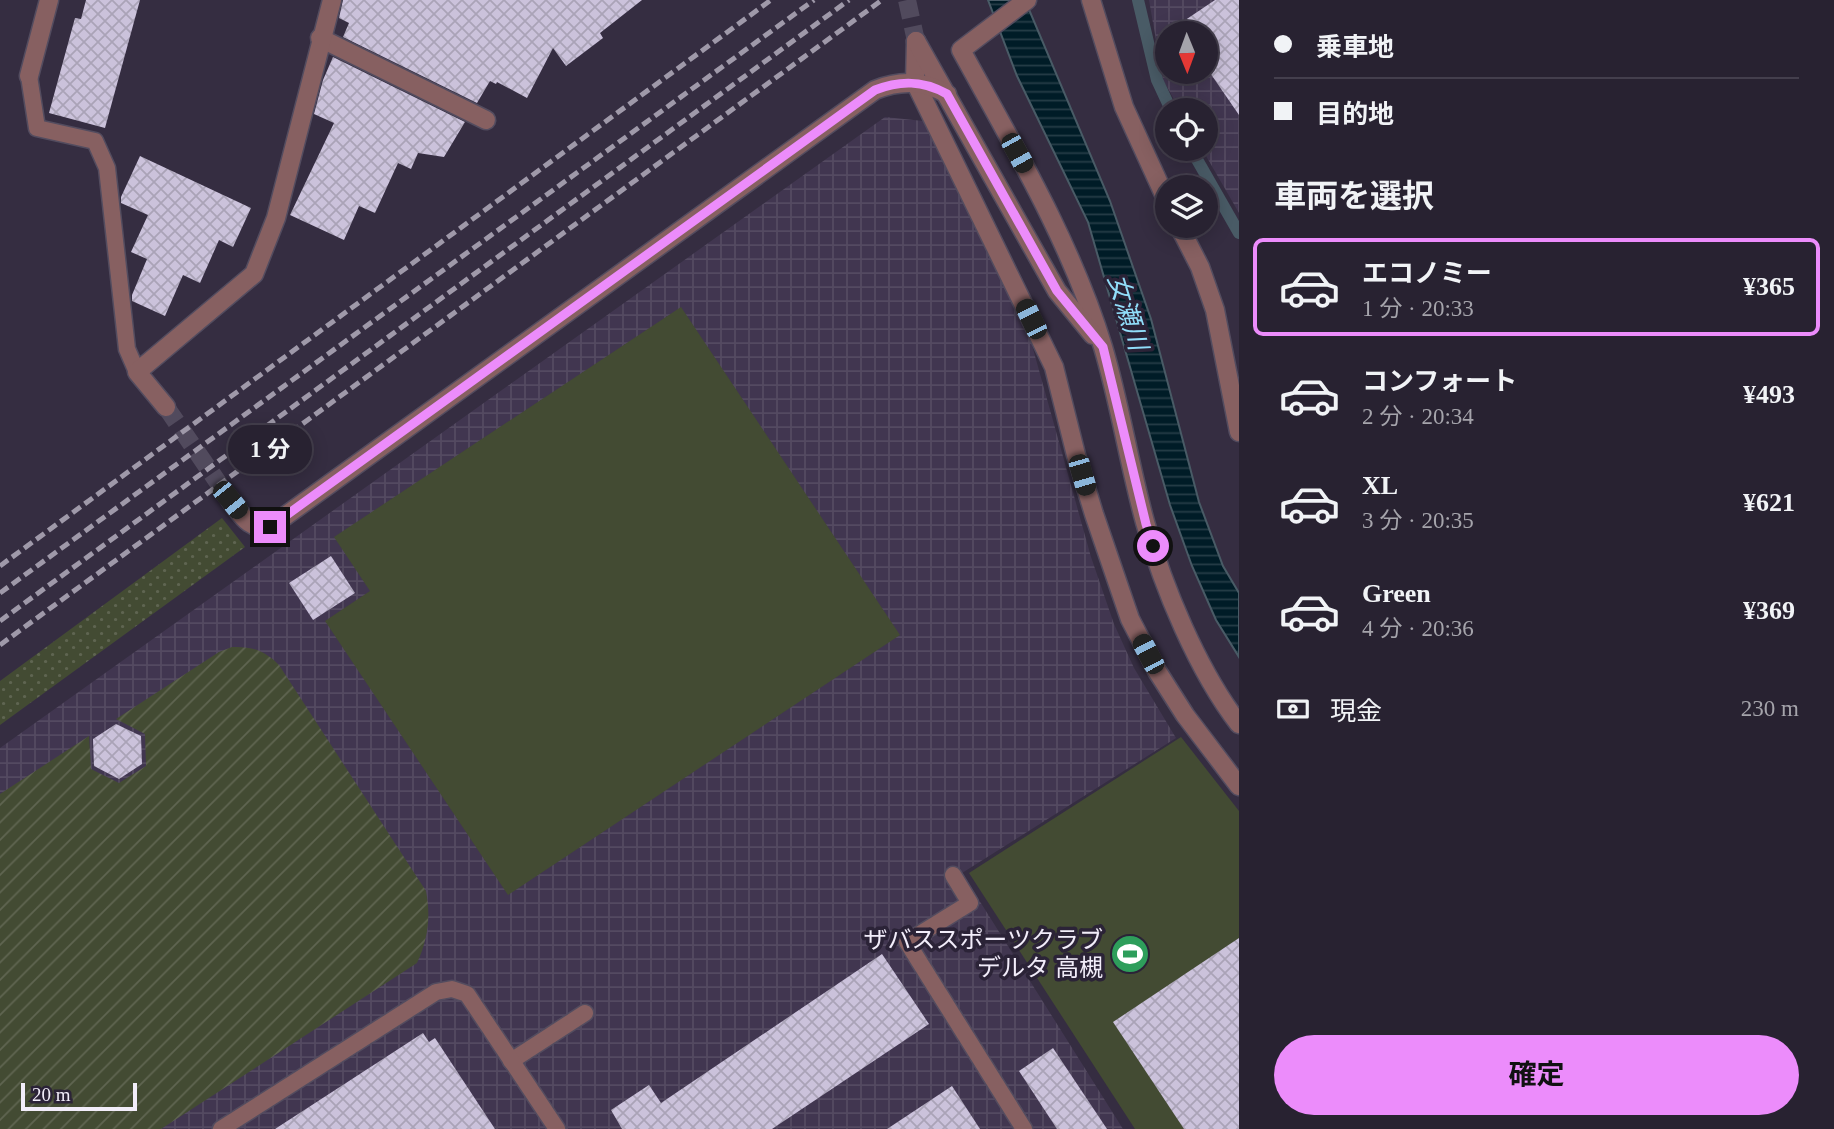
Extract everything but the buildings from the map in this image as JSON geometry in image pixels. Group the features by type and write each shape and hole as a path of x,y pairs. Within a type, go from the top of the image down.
{"street":[{"path":"29,76 49,0"},
{"path":"166,407 138,372 254,274 276,218 320,38 332,0"},
{"path":"1027,0 961,50 1029,174 1077,276 1103,347 1146,524 1175,610 1201,663 1239,724"},
{"path":"1091,0 1124,107 1155,175"},
{"path":"320,38 486,120"},
{"path":"1103,347 1057,291 916,41 915,82 1054,367 1094,514 1130,620 1157,671 1185,715 1239,786"},
{"path":"230,500 248,522 258,528 270,527 875,90 901,82 915,82 937,88 947,94"},
{"path":"1185,238 1200,267 1215,310 1239,432"}],"lane":[{"path":"29,76 37,128 95,141 107,168 128,349 138,372"},
{"path":"953,875 970,903 907,942 1024,1129"},
{"path":"221,1129 444,989 467,993 556,1129"},
{"path":"511,1060 585,1013"}],"shaded area":[{"path":"1149,0 1239,0 1239,213 1209,161 1218,161 1218,98 1173,98 1165,84 1218,84 1218,21 1155,21 1155,34"},
{"path":"885,117 923,121 1030,338 1091,557 1114,624 1134,668 1176,738 962,873 1123,1129 0,1129 0,748"}],"green space":[{"path":"681,307 900,635 508,895 325,621 370,591 334,537"},
{"path":"222,518 245,547 0,725 0,681"},
{"path":"232,647 258,650 279,665 426,891 428,928 417,963 161,1129 0,1129 0,794 89,736 91,769 119,783 146,766 145,734 116,719 219,652"},
{"name":"ザバススポーツクラブ デルタ 高槻","path":"1181,737 1239,811 1239,1129 1135,1129 969,873"}],"water":[{"name":"女瀬川","path":"988,0 1025,0 1110,201 1151,319 1199,502 1223,566 1239,593 1239,657 1216,620 1192,566 1170,505 1088,222 1017,76"}],"waterway":[{"path":"1138,0 1157,80 1165,98"},
{"path":"1198,161 1239,233"}],"tunnel":[{"path":"907,0 916,41"},
{"path":"166,407 230,500"}],"railway":[{"path":"0,566 771,0"},
{"path":"0,593 814,0"},
{"path":"0,621 849,0"},
{"path":"0,645 882,0"}],"place":[{"name":"ザバススポーツクラブ デルタ 高槻","path":"1130,954"}],"route":[{"path":"270,527 875,90 901,82 915,82 937,88 947,94 1057,291 1103,347 1153,546"}]}
